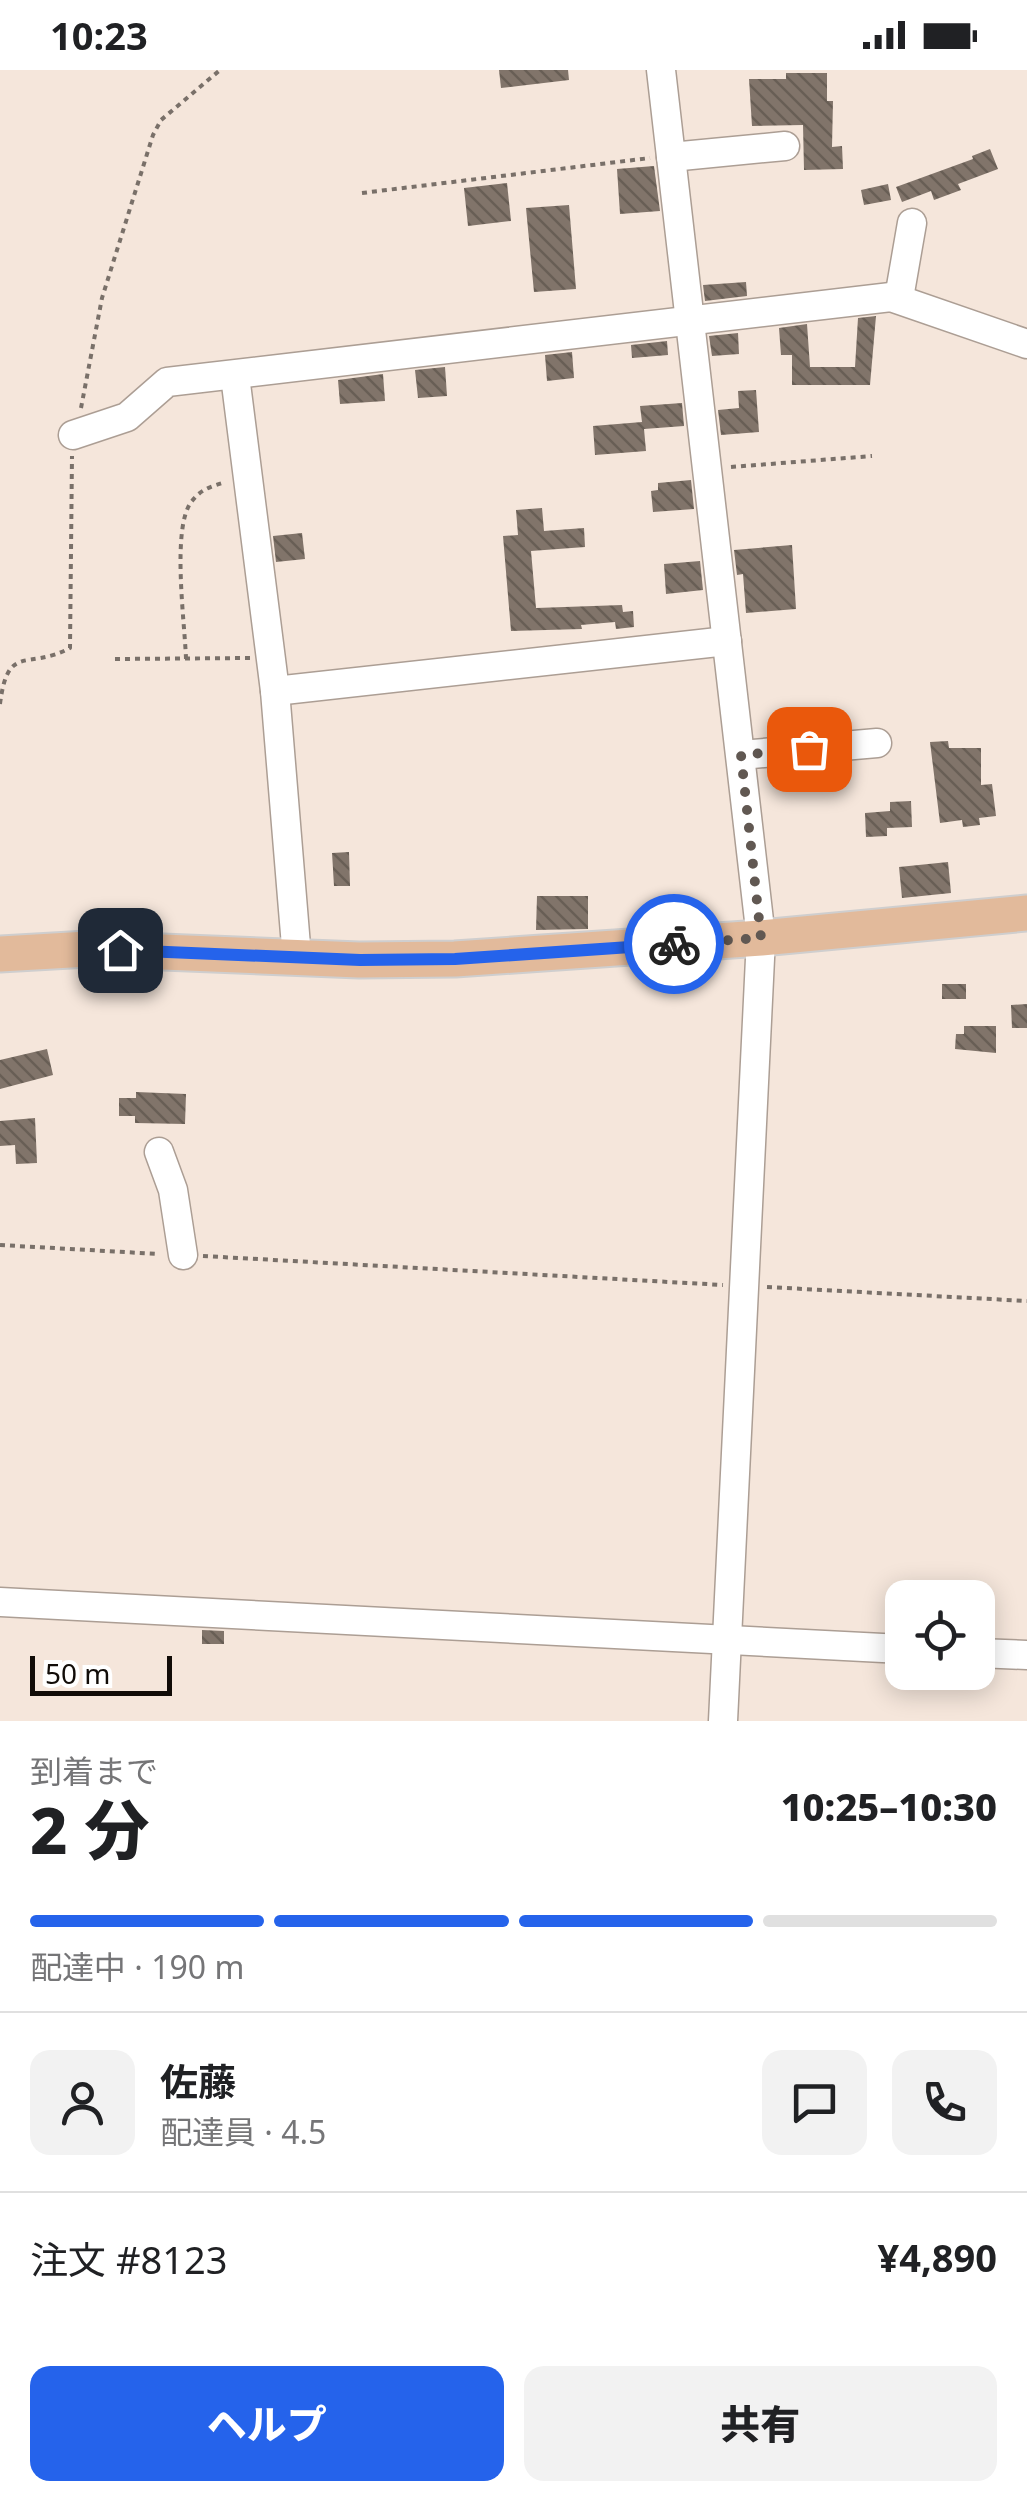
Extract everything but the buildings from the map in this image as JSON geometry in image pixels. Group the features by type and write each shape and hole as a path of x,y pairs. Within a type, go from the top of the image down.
{"main road":[{"path":"0,954 88,949 297,958 455,959 761,938 1027,913"}],"street":[{"path":"661,70 761,938 723,1721"},
{"path":"672,157 784,146"},
{"path":"899,298 912,223"},
{"path":"73,435 127,417 167,382 899,298 1027,344"},
{"path":"235,376 272,658 297,958"},
{"path":"275,690 727,641"},
{"path":"741,755 877,743"},
{"path":"159,1152 174,1190 183,1255"},
{"path":"0,1602 885,1648"},
{"path":"995,1654 1027,1656"}],"path":[{"path":"0,704 7,670 16,662 70,648 73,435 88,387 102,298 152,134 162,120 220,70"},
{"path":"362,193 672,157"},
{"path":"706,470 872,456"},
{"path":"186,659 185,512 206,488 248,476"},
{"path":"115,659 272,658"},
{"path":"0,1245 1027,1301"}],"way so far":[{"path":"674,944 761,938 741,755 809,749"}],"route":[{"path":"120,950 360,960 455,959 674,944"}]}
